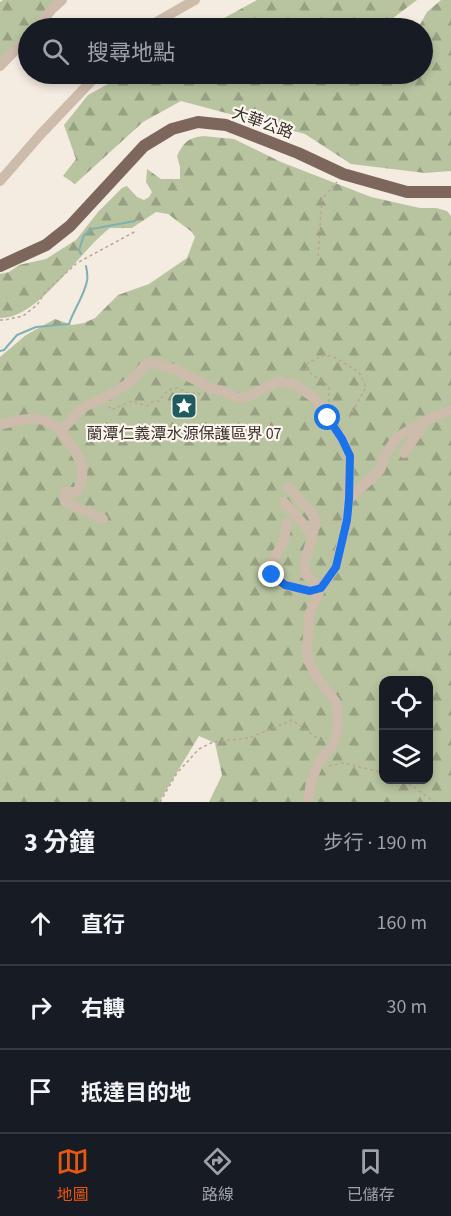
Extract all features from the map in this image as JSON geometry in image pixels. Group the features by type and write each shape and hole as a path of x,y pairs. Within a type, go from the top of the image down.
{"main road":[{"name":"大華公路","path":"0,266 46,245 70,226 144,146 172,129 198,122 226,124 343,174 407,192 451,192"}],"street":[{"path":"45,18 62,0"},
{"path":"164,18 195,0"},
{"path":"0,66 18,47"},
{"path":"0,181 88,84"},
{"path":"61,431 82,408 130,382 145,365 154,363 174,369 211,388 238,398 247,397 279,381 294,384 316,399 342,439 350,456 347,520 336,567 321,588 309,615 307,653 309,662 318,679 336,702 338,733 332,746 319,762 311,782 308,802"},
{"path":"349,499 380,470 386,455 398,437 427,420 451,410"},
{"path":"0,425 19,420 42,418 53,423 82,462 83,481 77,492 65,492 65,502 103,519"},
{"path":"404,453 427,420"},
{"path":"288,487 312,513 316,522 305,562 305,574 321,588"},
{"path":"284,502 312,534"},
{"path":"287,523 284,540 271,565 272,575 285,585 310,591 321,588"}],"path":[{"path":"318,256 322,199 343,174"},
{"path":"0,320 23,316 37,305 46,291 77,263 136,231"},
{"path":"328,418 329,387 318,377 310,374 306,368 308,363 324,355 334,357 359,372 366,387 348,420"},
{"path":"104,398 111,410 132,401 147,406 159,401 168,390 178,388 190,394 197,393 204,396 211,388"},
{"path":"160,802 177,774 199,749 213,742 249,738 292,720 320,741 332,746"},
{"path":"328,767 343,763 379,772"},
{"path":"410,784 434,802"}],"green space":[{"path":"3,0 59,0 43,18 18,18 18,46 0,67 0,2"},
{"path":"257,0 417,0 394,18 224,18"},
{"path":"441,0 451,0 451,171 425,173 351,164 305,134 181,101 143,122 75,184 63,176 76,159 64,125 88,95 108,84 433,84 433,18 424,18"},
{"path":"203,136 234,139 281,162 371,197 420,208 436,208 447,211 451,216 451,802 209,802 222,775 215,743 199,736 159,802 0,802 0,357 26,335 55,319 72,325 95,318 118,295 149,284 187,258 195,237 192,232 168,214 156,212 132,228 110,228 44,296 15,315 0,318 0,274 9,272 19,265 46,259 76,240 98,212 122,188 127,186 137,197 144,200 149,197 152,192 146,182 147,169 161,179 180,179 177,156 190,140"}],"waterway":[{"path":"81,254 79,250 84,235 92,229 135,221"},
{"path":"0,351 4,350 17,335 36,327 69,324 86,287 86,266"}],"place":[{"name":"蘭潭仁義潭水源保護區界 07","path":"184,406"}],"route":[{"path":"272,575 285,585 310,591 321,588 336,567 347,520 350,456 328,418"}]}
